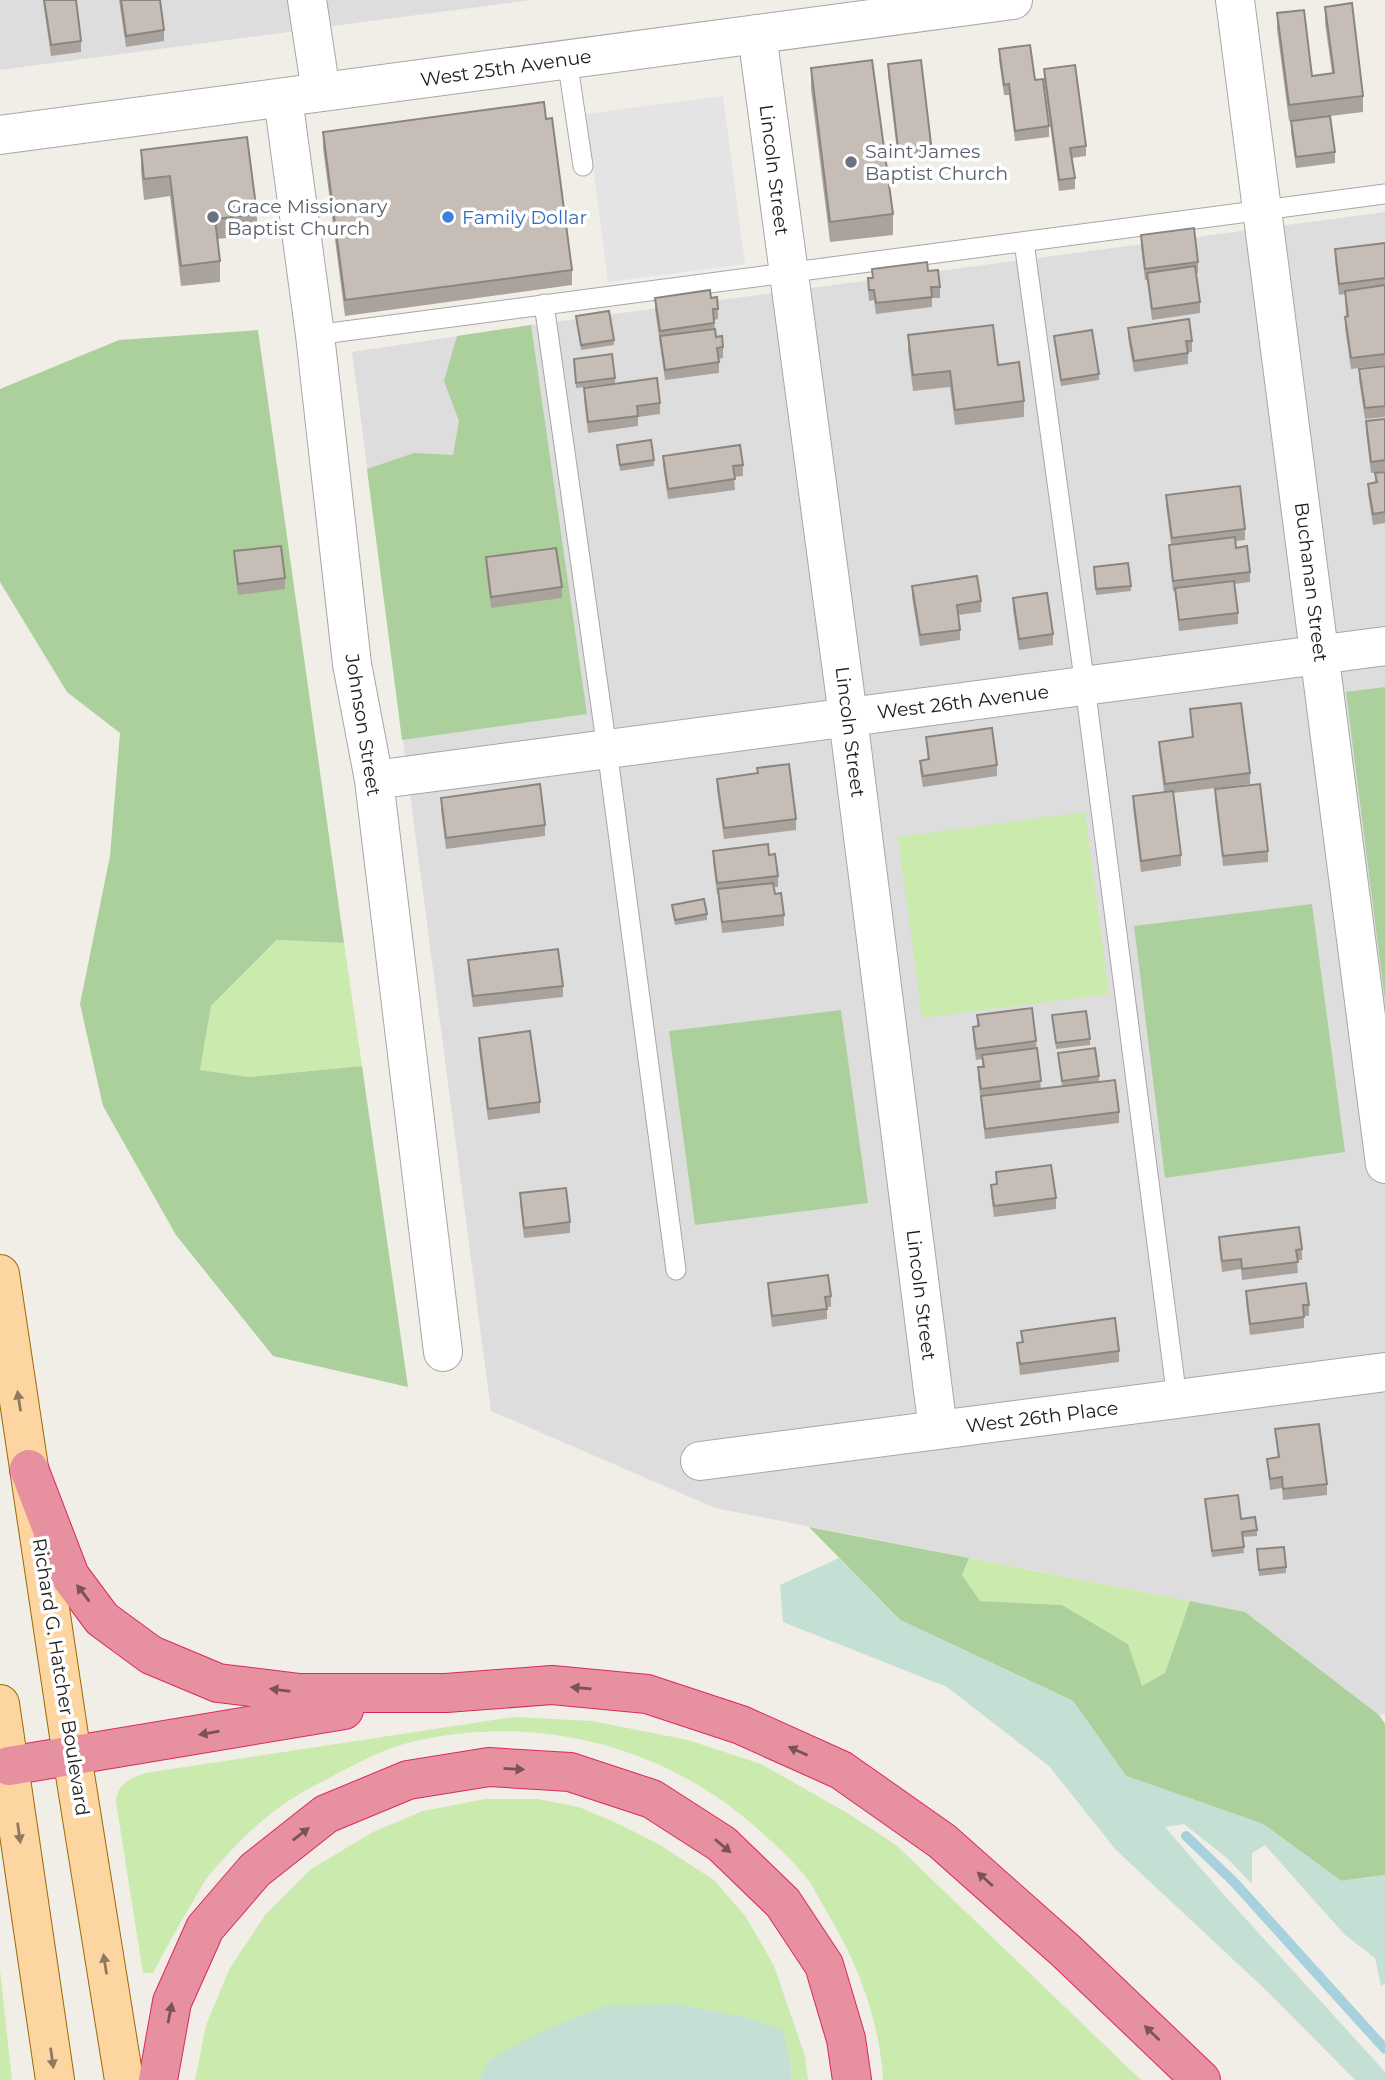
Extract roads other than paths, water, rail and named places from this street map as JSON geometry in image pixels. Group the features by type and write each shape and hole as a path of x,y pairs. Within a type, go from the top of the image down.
{"highway":[{"path":"29,1469 70,1576 102,1619 151,1655 218,1683 300,1693 446,1693 552,1685 647,1694 741,1726 841,1770 942,1840 1066,1951 1201,2080"},
{"path":"9,1766 446,1693"},
{"path":"158,2080 172,2002 205,1928 255,1870 326,1814 408,1780 489,1767 570,1772 652,1799 722,1843 783,1903 824,1965 846,2039 852,2080"}],"main road":[{"name":"Richard G. Hatcher Boulevard","path":"0,1275 124,2080"},
{"path":"0,1704 55,2080"}],"street":[{"path":"307,0 321,92"},
{"name":"West 25th Avenue","path":"0,135 757,34 839,12 1013,0"},
{"name":"Buchanan Street","path":"1235,0 1385,1164"},
{"name":"Lincoln Street","path":"757,34 848,717 938,1430"},
{"name":"Johnson Street","path":"282,98 316,335 352,664 374,780 443,1352"},
{"name":"West 26th Avenue","path":"374,780 1385,646"},
{"name":"West 26th Place","path":"700,1461 1385,1372"}],"lane":[{"path":"567,59 583,166"},
{"path":"316,335 1385,194"},
{"path":"1024,242 1085,686 1177,1399"},
{"path":"544,304 607,749 676,1270"}],"waterway":[{"path":"1186,1836 1234,1882 1385,2049"}],"place":[{"name":"Saint James Baptist Church","path":"851,162"},
{"name":"Grace Missionary Baptist Church","path":"213,217"},
{"name":"Family Dollar","path":"448,217"}]}
